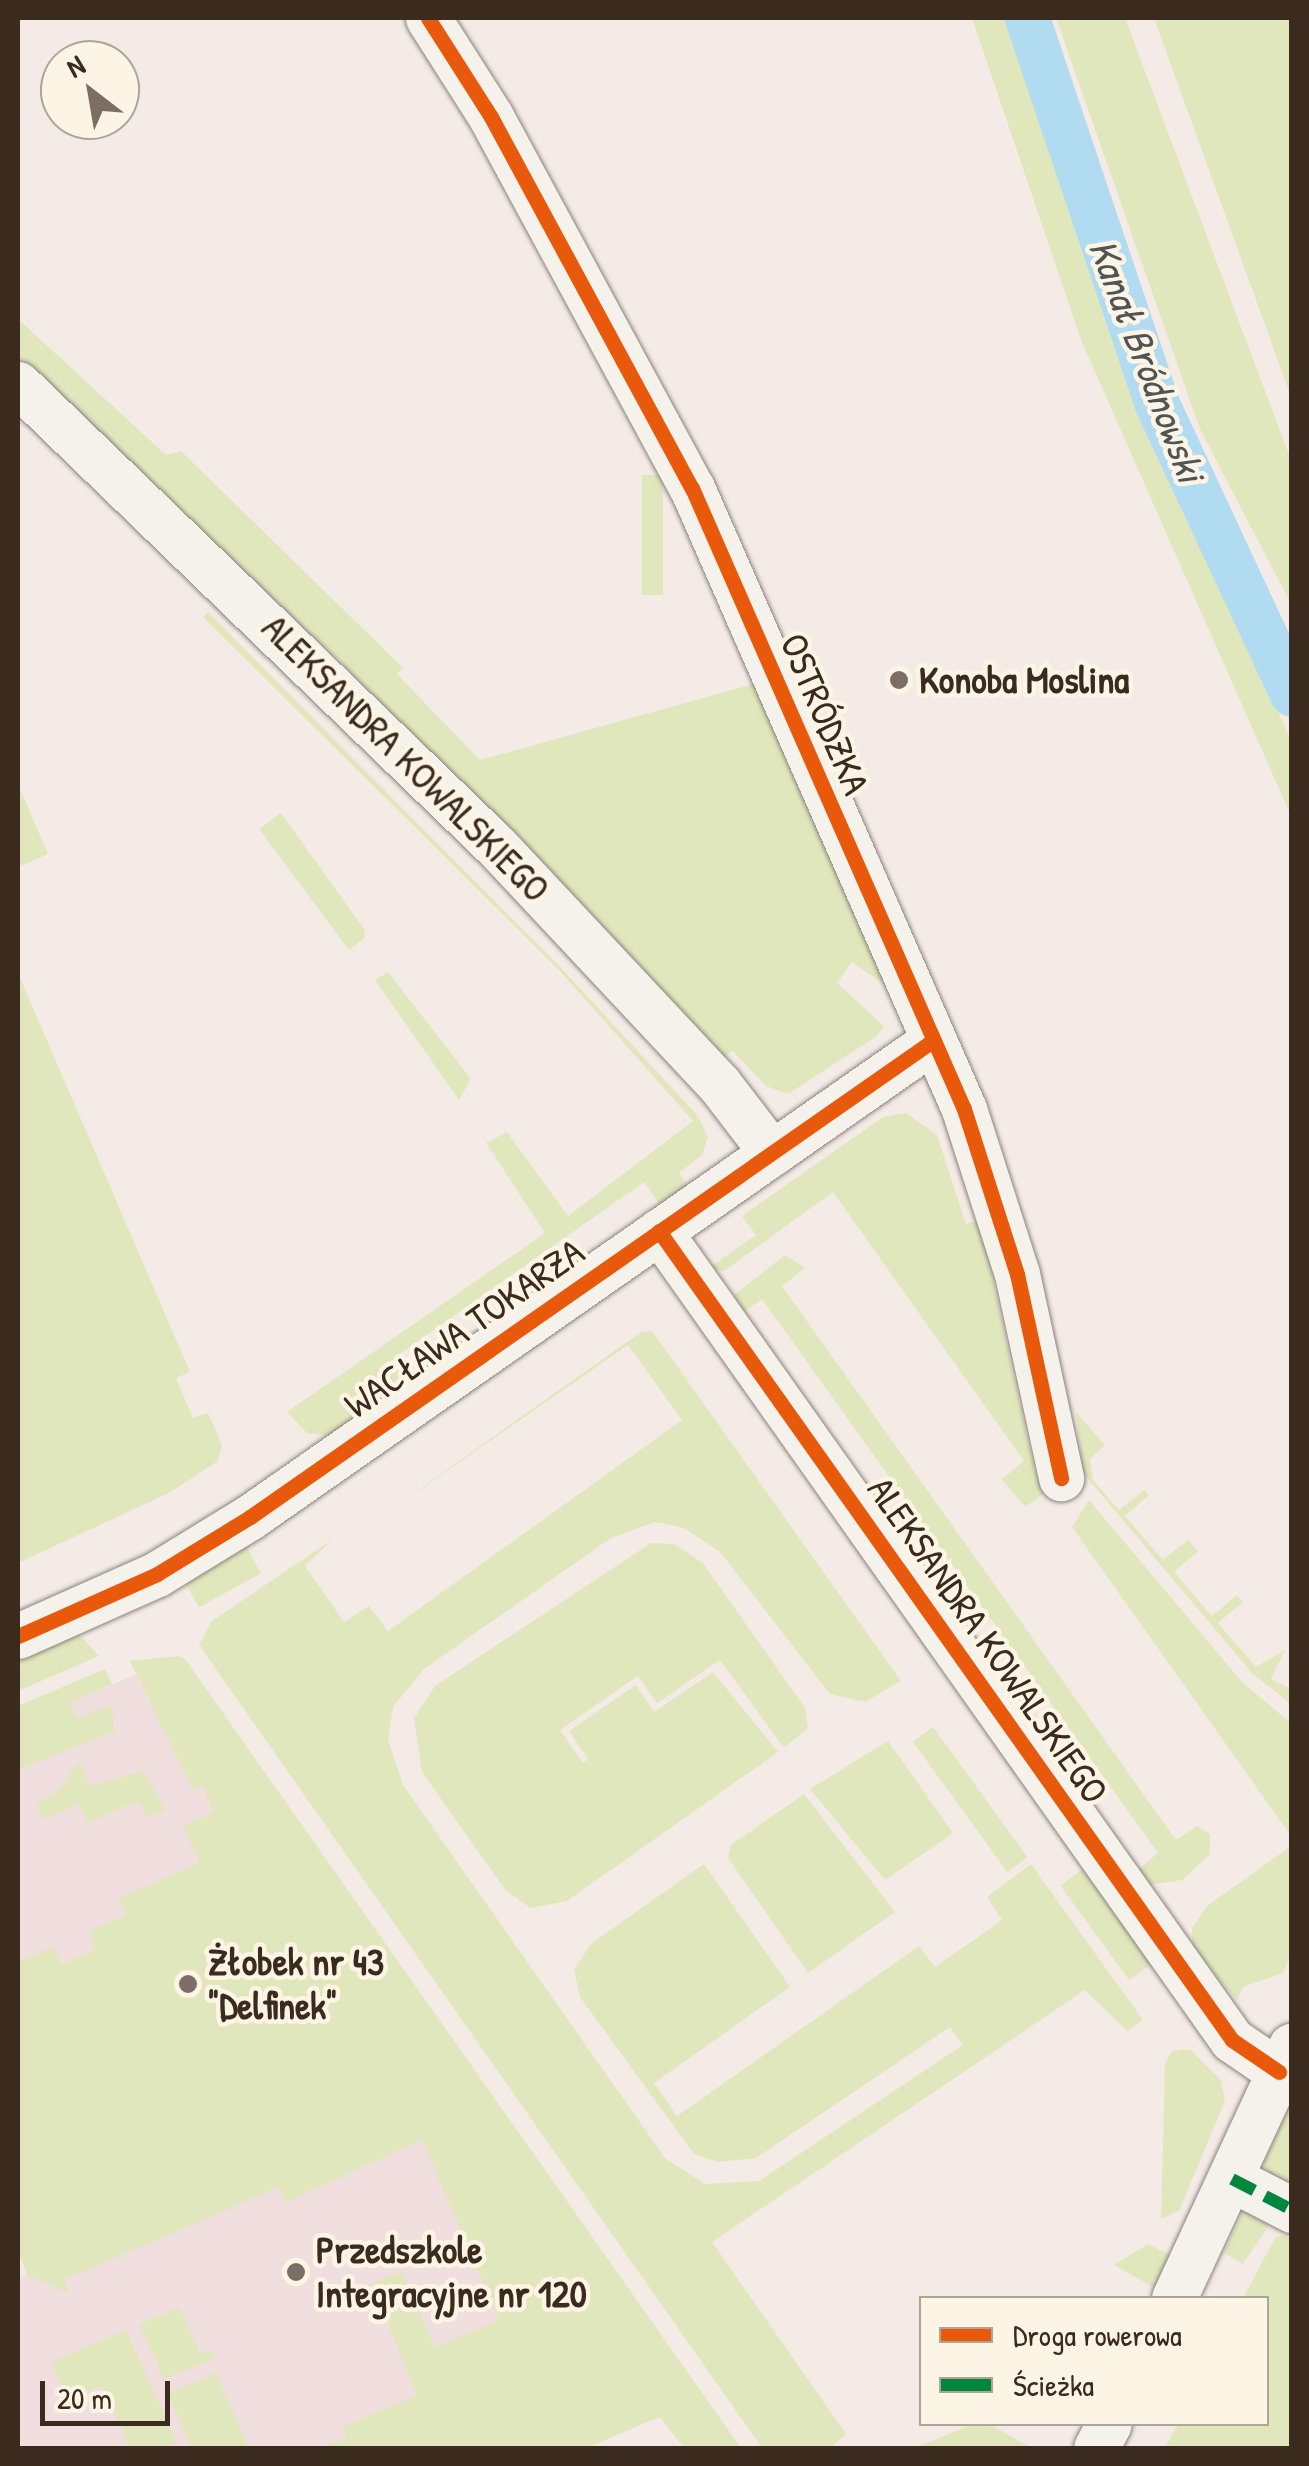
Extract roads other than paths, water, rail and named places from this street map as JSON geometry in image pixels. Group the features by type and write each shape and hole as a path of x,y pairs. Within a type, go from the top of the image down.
{"street":[{"name":"OSTRÓDZKA","path":"428,18 491,116 692,488 930,1042 964,1109 1014,1262 1061,1478"},
{"name":"ALEKSANDRA KOWALSKIEGO","path":"18,384 496,847 719,1084 772,1153"},
{"name":"WACŁAWA TOKARZA","path":"18,1636 157,1574 236,1526 930,1042"},
{"name":"ALEKSANDRA KOWALSKIEGO","path":"659,1231 1232,2040 1285,2058"},
{"path":"1175,2296 1285,2058"},
{"path":"1232,2179 1292,2210"},
{"path":"1096,2448 1108,2426"}],"waterway":[{"name":"Kanał Bródnowski","path":"1027,18 1156,402 1292,694"}],"place":[{"name":"Konoba Moslina","path":"899,680"},
{"name":"Żłobek nr 43 \"Delfinek\"","path":"188,1984"},
{"name":"Przedszkole Integracyjne nr 120","path":"296,2272"}]}
